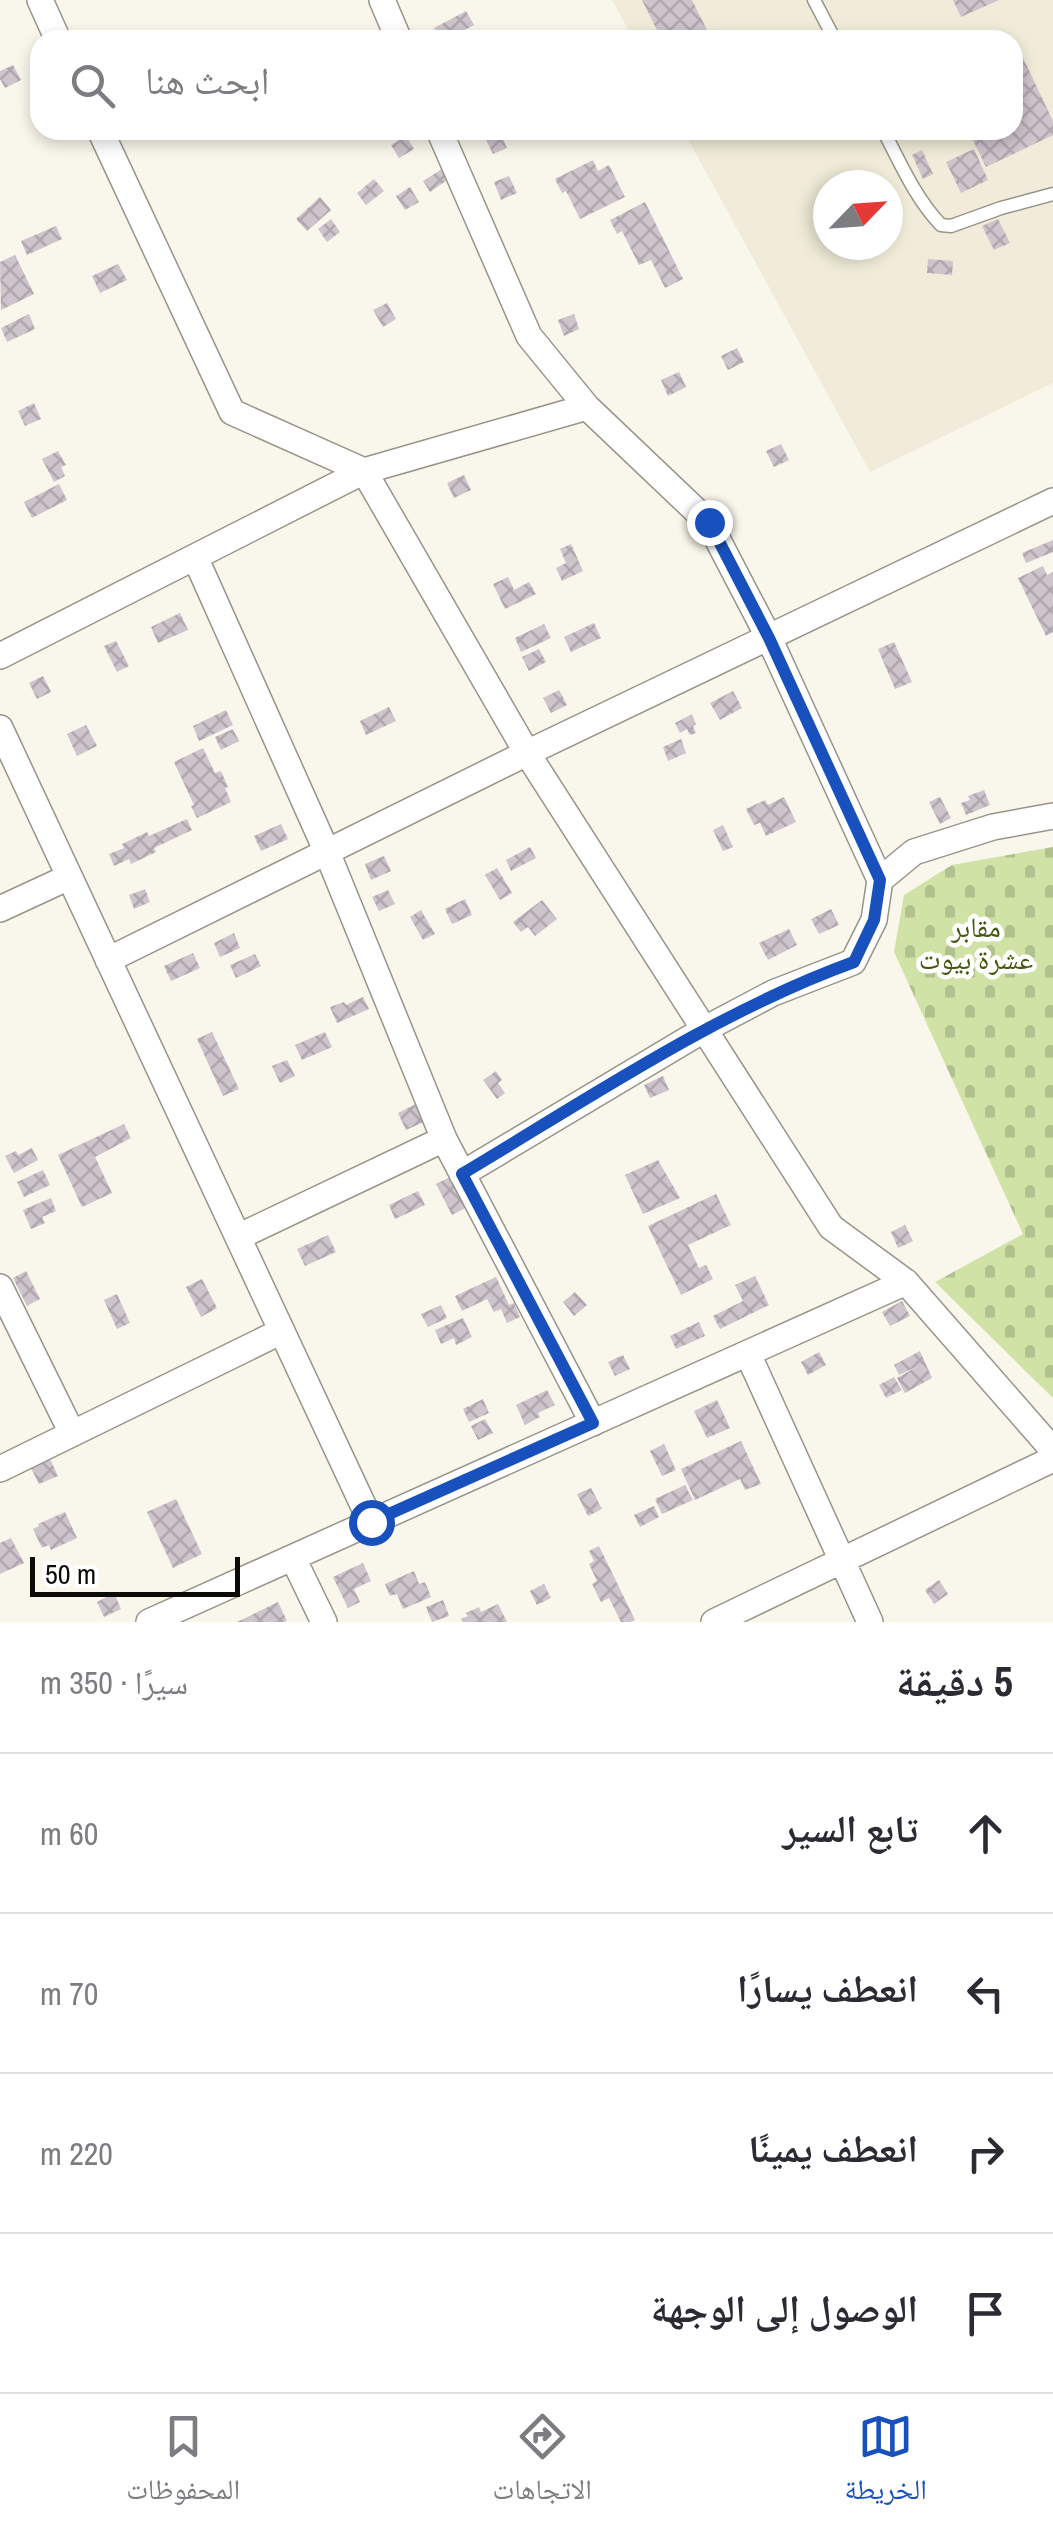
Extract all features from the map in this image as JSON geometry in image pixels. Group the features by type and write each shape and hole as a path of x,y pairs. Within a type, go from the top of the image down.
{"street":[{"path":"40,0 54,30"},
{"path":"382,0 395,30"},
{"path":"105,140 232,412 364,471 528,753 831,1226 906,1282 1053,1450"},
{"path":"443,140 529,336 588,407 709,522 769,638 880,880 874,920 854,962 773,994 705,1030 462,1174"},
{"path":"0,656 364,471 588,407"},
{"path":"108,960 1053,501"},
{"path":"195,557 327,852 444,1139 593,1423"},
{"path":"0,728 371,1522"},
{"path":"880,880 914,852 993,827 1053,816"},
{"path":"0,909 69,877"},
{"path":"238,1237 444,1139"},
{"path":"149,1622 906,1282"},
{"path":"0,1287 72,1433"},
{"path":"0,1469 282,1331"},
{"path":"748,1354 870,1622"},
{"path":"714,1622 1053,1460"},
{"path":"292,1558 324,1622"}],"lane":[{"path":"814,0 830,30"},
{"path":"888,140 916,191 941,225 951,226 1053,194"}],"shaded area":[{"path":"612,0 1053,0 1053,383 870,472 688,140 1023,140 1023,30 628,30"}],"green space":[{"name":"مقابر عشرة بيوت","path":"1053,847 1053,1398 935,1282 1023,1234 894,952 904,895 952,865"}],"building":[{"path":"642,0 692,0 707,30 657,30"},
{"path":"953,0 999,0 961,17"},
{"path":"466,11 474,25 465,30 434,28"},
{"path":"1023,58 1053,121 1053,135 986,167 973,140 1023,140"},
{"path":"13,65 21,80 5,88 0,71"},
{"path":"408,140 414,149 399,158 391,145"},
{"path":"486,140 503,140 507,148 493,154"},
{"path":"974,149 988,180 961,193 946,162"},
{"path":"922,150 933,174 923,179 912,155"},
{"path":"593,160 598,171 609,165 625,197 580,219 555,179"},
{"path":"442,169 449,179 430,192 423,181"},
{"path":"509,176 517,193 501,200 494,182"},
{"path":"374,179 384,191 366,205 357,193"},
{"path":"410,187 419,202 405,210 396,196"},
{"path":"320,197 331,210 307,231 296,219"},
{"path":"645,202 683,279 665,288 651,260 639,265 622,231 617,234 610,220"},
{"path":"331,219 340,232 327,242 318,229"},
{"path":"998,219 1010,243 994,250 982,226"},
{"path":"56,226 62,239 27,255 21,241"},
{"path":"15,255 34,294 1,310 0,262"},
{"path":"928,259 953,261 952,275 927,273"},
{"path":"118,264 127,280 100,293 92,276"},
{"path":"387,303 396,319 383,327 373,310"},
{"path":"29,314 35,329 7,342 1,328"},
{"path":"574,314 579,329 564,336 558,320"},
{"path":"737,348 744,362 728,370 721,356"},
{"path":"679,372 686,387 668,396 661,380"},
{"path":"34,403 41,419 25,426 18,411"},
{"path":"781,444 789,460 774,467 766,451"},
{"path":"58,451 66,465 61,467 65,476 54,482 42,459"},
{"path":"464,475 471,490 454,498 447,483"},
{"path":"59,484 67,500 32,518 24,502"},
{"path":"1053,540 1053,552 1026,563 1022,553"},
{"path":"571,544 583,571 562,581 556,568 566,563 560,549"},
{"path":"1043,566 1047,575 1053,572 1053,632 1046,636 1018,578"},
{"path":"508,577 514,590 529,582 536,594 505,609 493,584"},
{"path":"180,613 188,630 158,643 151,627"},
{"path":"594,623 601,638 571,652 564,637"},
{"path":"544,624 551,638 521,652 515,638"},
{"path":"116,641 129,666 117,672 104,646"},
{"path":"894,642 912,682 895,689 878,649"},
{"path":"539,649 546,662 529,671 522,657"},
{"path":"43,676 51,692 37,699 29,683"},
{"path":"559,690 567,705 551,713 543,698"},
{"path":"733,691 742,708 720,720 710,703"},
{"path":"389,707 396,721 366,735 360,721"},
{"path":"226,710 233,725 199,741 193,726"},
{"path":"692,714 696,733 690,735 687,729 680,733 675,723"},
{"path":"86,725 97,746 77,756 67,734"},
{"path":"233,729 239,741 221,750 215,737"},
{"path":"681,739 686,753 668,761 663,747"},
{"path":"203,748 215,773 221,771 231,802 197,818 174,762"},
{"path":"984,790 990,805 966,815 961,803"},
{"path":"784,797 796,822 766,836 760,823 754,825 746,809"},
{"path":"940,797 951,818 940,824 929,802"},
{"path":"187,819 192,830 131,864 129,859 114,866 109,854 124,848 122,844"},
{"path":"281,824 288,839 261,851 254,836"},
{"path":"723,825 733,847 723,851 713,830"},
{"path":"530,847 536,858 511,871 506,860"},
{"path":"384,856 391,871 371,880 365,864"},
{"path":"497,868 512,893 500,900 485,875"},
{"path":"145,889 150,902 134,909 129,895"},
{"path":"388,890 395,904 379,911 372,897"},
{"path":"465,899 472,915 452,924 445,909"},
{"path":"542,900 557,919 535,936 528,927 521,932 513,922"},
{"path":"831,909 839,925 819,934 811,919"},
{"path":"421,910 435,934 423,940 410,917"},
{"path":"789,929 797,945 768,960 759,943"},
{"path":"234,933 240,948 220,957 214,943"},
{"path":"193,953 200,968 171,981 164,966"},
{"path":"255,954 261,966 236,978 230,965"},
{"path":"363,997 369,1009 337,1023 330,1007"},
{"path":"212,1032 239,1089 223,1096 197,1039"},
{"path":"325,1032 332,1047 302,1060 295,1045"},
{"path":"287,1060 295,1076 280,1083 272,1066"},
{"path":"496,1071 505,1093 497,1099 483,1080"},
{"path":"663,1076 669,1090 650,1098 644,1085"},
{"path":"416,1104 424,1122 406,1130 398,1113"},
{"path":"124,1124 131,1138 95,1157 112,1193 82,1207 58,1155"},
{"path":"32,1148 38,1160 14,1173 5,1156"},
{"path":"658,1160 680,1198 643,1214 625,1175"},
{"path":"43,1170 50,1185 24,1197 17,1182"},
{"path":"452,1176 467,1207 452,1215 436,1184"},
{"path":"418,1191 425,1205 395,1219 389,1205"},
{"path":"716,1194 731,1225 688,1245 699,1268 706,1265 713,1279 681,1295 648,1226"},
{"path":"51,1198 56,1211 42,1217 45,1223 31,1229 23,1210"},
{"path":"905,1225 913,1241 898,1248 891,1232"},
{"path":"328,1235 336,1252 305,1266 297,1249"},
{"path":"26,1271 40,1299 27,1306 13,1278"},
{"path":"755,1276 769,1305 720,1329 713,1316 743,1301 735,1285"},
{"path":"496,1277 509,1305 514,1303 520,1317 507,1323 501,1309 494,1312 487,1299 462,1311 455,1296"},
{"path":"202,1279 217,1308 201,1317 186,1287"},
{"path":"575,1292 587,1305 574,1316 563,1302"},
{"path":"117,1294 130,1323 117,1329 104,1300"},
{"path":"902,1301 910,1316 890,1326 882,1312"},
{"path":"441,1305 447,1318 428,1327 421,1314"},
{"path":"463,1318 472,1337 456,1345 454,1338 441,1344 435,1330"},
{"path":"699,1322 705,1336 676,1349 670,1336"},
{"path":"920,1351 932,1378 905,1393 897,1378 918,1366 899,1375 894,1365"},
{"path":"819,1352 826,1365 808,1375 801,1362"},
{"path":"623,1355 630,1369 615,1376 608,1362"},
{"path":"894,1377 902,1390 886,1398 879,1385"},
{"path":"547,1390 555,1405 525,1425 516,1405"},
{"path":"483,1399 489,1413 469,1422 463,1409"},
{"path":"717,1400 730,1428 707,1438 694,1411"},
{"path":"485,1419 493,1433 478,1440 471,1426"},
{"path":"741,1441 761,1484 745,1490 740,1479 695,1500 681,1469"},
{"path":"664,1444 676,1470 662,1476 650,1451"},
{"path":"50,1459 58,1476 39,1484 31,1468"},
{"path":"685,1485 693,1500 662,1514 655,1499"},
{"path":"591,1488 602,1509 588,1516 577,1494"},
{"path":"176,1499 202,1554 173,1568 147,1512"},
{"path":"654,1506 659,1517 640,1527 634,1515"},
{"path":"65,1512 77,1538 51,1550 49,1545 42,1548 33,1529"},
{"path":"11,1538 24,1563 0,1574 0,1543"},
{"path":"599,1546 635,1620 631,1622 621,1622 609,1598 601,1602 592,1584 597,1581 589,1564 594,1561 589,1551"},
{"path":"363,1563 371,1581 354,1589 360,1602 348,1608 333,1577"},
{"path":"414,1571 419,1584 425,1582 431,1597 403,1609 397,1594 390,1596 385,1584"},
{"path":"939,1580 948,1594 934,1604 925,1590"},
{"path":"544,1584 551,1598 537,1605 530,1591"},
{"path":"114,1593 121,1609 104,1617 97,1602"},
{"path":"443,1600 449,1616 432,1622 426,1607"},
{"path":"278,1602 287,1621 237,1622"},
{"path":"498,1604 507,1622 461,1619 479,1607 481,1612"}],"route":[{"path":"371,1522 593,1423 462,1174 705,1030 773,994 854,962 874,920 880,880 769,638 709,522"}]}
